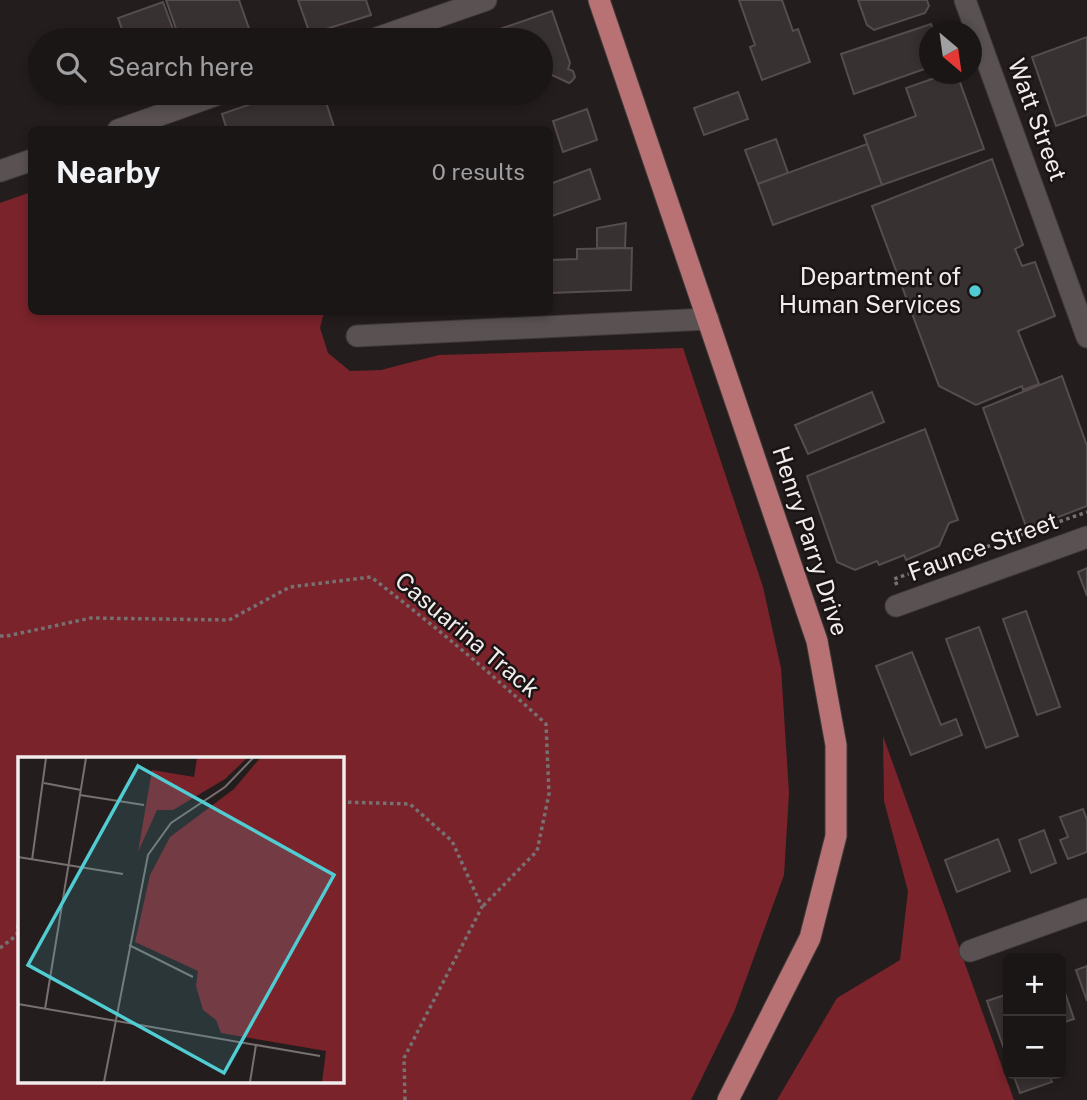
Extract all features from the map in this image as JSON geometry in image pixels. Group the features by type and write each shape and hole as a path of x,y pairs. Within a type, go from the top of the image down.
{"main road":[{"name":"Henry Parry Drive","path":"599,0 817,641 836,745 836,836 810,938 728,1100"}],"street":[{"path":"406,28 486,0"},
{"name":"Watt Street","path":"965,0 1087,337"},
{"path":"129,126 188,105"},
{"path":"0,171 28,161"},
{"path":"356,336 708,319"},
{"name":"Faunce Street","path":"900,604 1087,537"},
{"path":"970,951 1087,909"}],"path":[{"path":"900,604 894,579 1087,512"},
{"name":"Casuarina Track","path":"0,636 91,618 229,620 290,587 371,577 488,671 546,724 549,794 537,851 482,907 404,1058 405,1100"},
{"path":"343,802 410,804 452,841 482,907"},
{"path":"0,948 17,934 18,923"}],"shaded area":[{"path":"28,193 28,315 323,315 320,328 328,353 350,371 381,370 439,355 683,348 763,587 781,668 789,793 784,875 734,1012 691,1100 0,1100 0,203"},
{"path":"883,736 1003,1069 1003,1079 1006,1079 1014,1100 777,1100 837,998 900,960 908,891 884,801"}],"building":[{"path":"166,0 239,0 249,28 176,28"},
{"path":"298,0 366,0 371,15 329,28 308,28"},
{"path":"739,0 782,0 793,31 798,29 810,62 762,80 750,47 755,45"},
{"path":"858,0 927,0 929,6 925,13 874,30 867,25"},
{"path":"163,2 173,28 122,28 118,18"},
{"path":"552,11 570,63 568,69 573,71 575,77 569,83 553,75 553,28 503,28"},
{"path":"919,28 919,71 854,94 841,54"},
{"path":"1087,37 1087,115 1056,126 1032,57"},
{"path":"919,83 961,84 984,149 882,185 864,135 916,116 906,88"},
{"path":"738,92 748,119 704,135 694,108"},
{"path":"248,105 327,105 334,126 226,126 222,114"},
{"path":"587,109 597,140 563,152 553,121"},
{"path":"776,139 788,173 758,184 745,150"},
{"path":"867,144 882,185 773,225 758,184"},
{"name":"Department of Human Services","path":"992,159 1023,245 1015,249 1022,266 1035,262 1055,316 1018,331 1039,384 1023,390 1022,386 976,405 939,386 872,206"},
{"path":"590,169 600,199 553,216 553,183"},
{"path":"626,223 625,248 597,248 597,228"},
{"path":"632,248 631,290 553,293 553,260 577,259 577,249"},
{"path":"1062,376 1087,446 1087,506 1027,529 983,408"},
{"path":"872,392 884,422 808,454 795,425"},
{"path":"925,429 958,520 949,523 939,546 906,560 904,555 879,565 877,561 855,570 837,562 807,476"},
{"path":"1087,568 1087,596 1078,572"},
{"path":"1026,611 1060,707 1037,715 1003,619"},
{"path":"979,627 1018,736 986,748 946,639"},
{"path":"912,652 941,725 956,719 962,735 911,755 876,666"},
{"path":"1083,809 1087,820 1087,852 1068,859 1060,840 1068,837 1060,817"},
{"path":"1044,830 1056,863 1031,873 1019,840"},
{"path":"998,839 1010,871 957,892 945,860"},
{"path":"1087,966 1087,1001 1076,970"},
{"path":"1003,996 1003,1046 987,1001"},
{"path":"1066,996 1074,1019 1066,1021"},
{"path":"1015,1079 1051,1079 1052,1082 1020,1093"}],"place":[{"name":"Department of Human Services","path":"975,291"}]}
